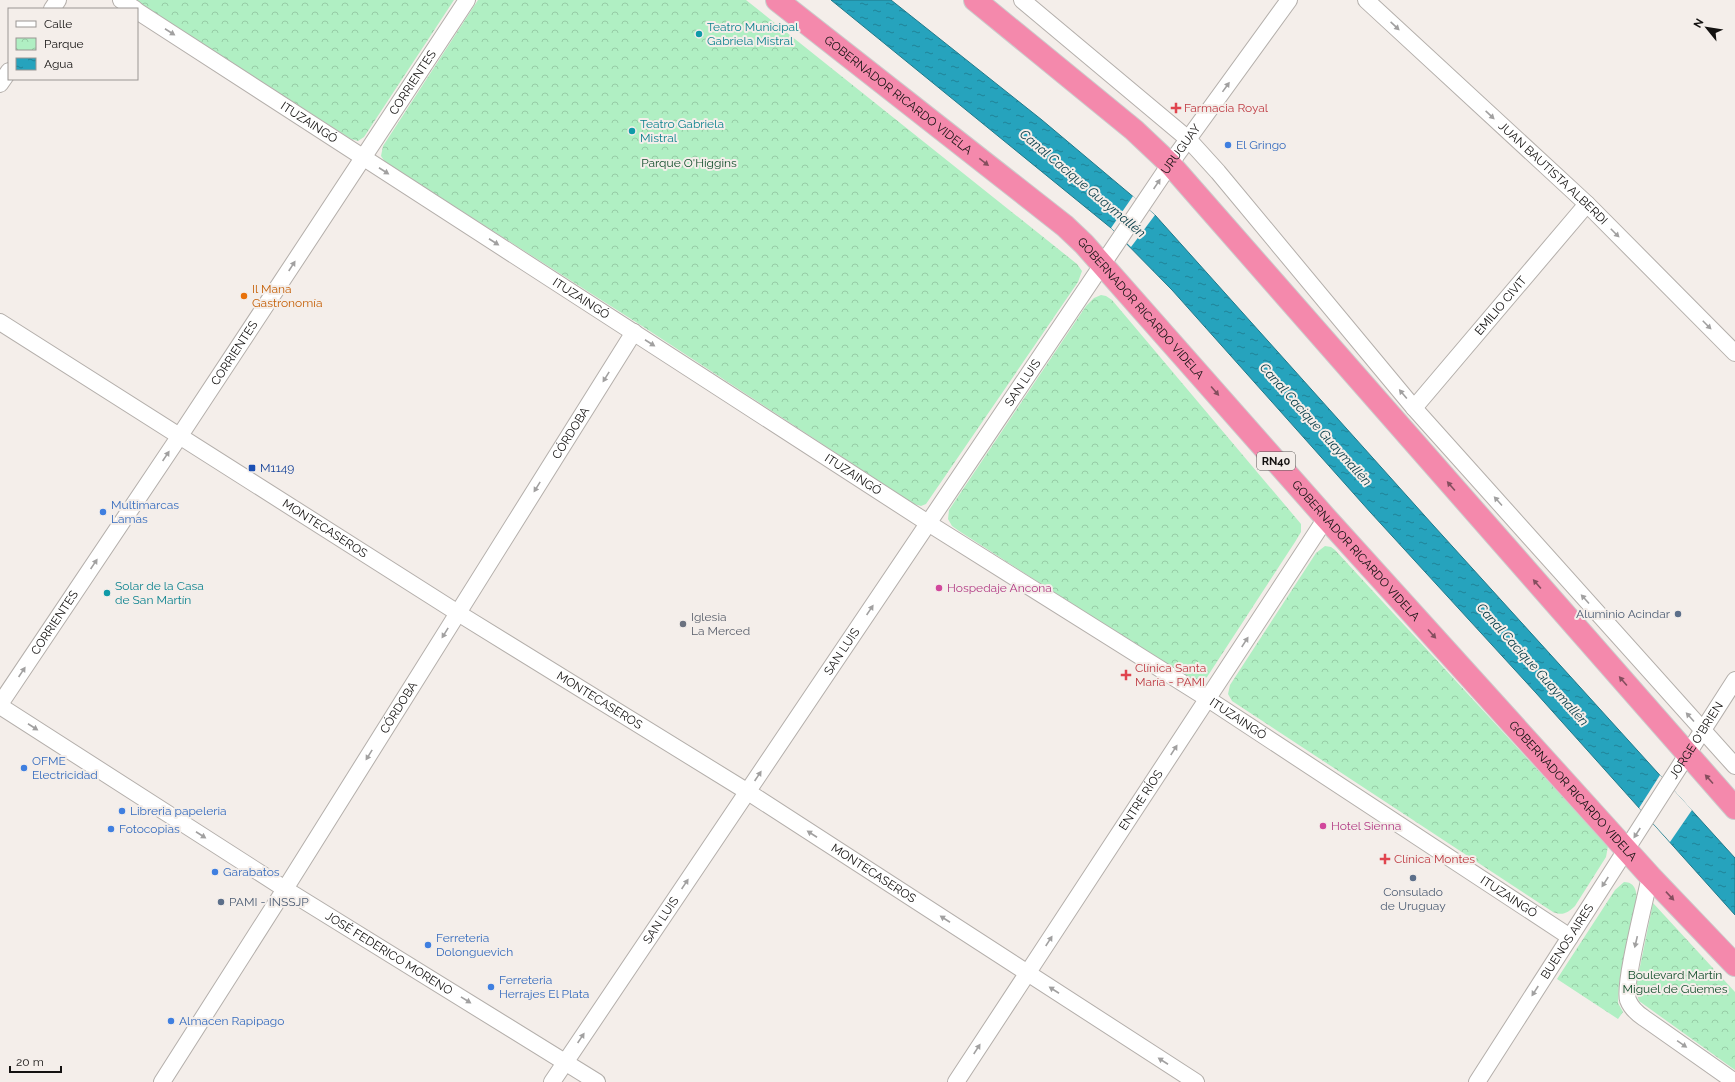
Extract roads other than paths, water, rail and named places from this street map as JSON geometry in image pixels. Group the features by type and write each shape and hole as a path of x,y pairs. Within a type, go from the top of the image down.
{"highway":[{"name":"GOBERNADOR RICARDO VIDELA","path":"777,0 1065,226 1103,263 1326,518 1650,876 1735,965"},
{"path":"975,0 1134,130 1170,164 1735,808"}],"street":[{"name":"ITUZAINGÓ","path":"121,0 133,8"},
{"name":"CORRIENTES","path":"0,705 364,158 467,0"},
{"path":"1022,0 1188,139 1218,172 1414,408 1702,731 1735,766"},
{"name":"URUGUAY","path":"1131,221 1170,164 1289,0"},
{"name":"JUAN BAUTISTA ALBERDI","path":"1366,0 1587,204 1735,353"},
{"name":"ITUZAINGÓ","path":"138,11 928,522 1208,699 1570,937"},
{"path":"0,84 8,72"},
{"name":"EMILIO CIVIT","path":"1414,408 1587,204"},
{"name":"SAN LUIS","path":"552,1082 1131,221"},
{"name":"MONTECASEROS","path":"0,322 458,613 748,792 1196,1082"},
{"name":"CÓRDOBA","path":"162,1082 285,889 634,332"},
{"name":"ENTRE RÍOS","path":"956,1082 1326,518"},
{"name":"JORGE O'BRIEN","path":"1658,801 1735,680"},
{"name":"JOSÉ FEDERICO MORENO","path":"0,705 285,889 597,1082"},
{"name":"BUENOS AIRES","path":"1477,1082 1658,801"},
{"path":"1650,876 1630,973 1628,1000 1634,1009 1644,1018 1735,1082"}],"water":[{"name":"Canal Cacique Guaymallén","path":"831,0 891,0 1042,120 1155,215 1433,525 1735,858 1735,915 1536,693 1371,513 1172,290 1111,228"}],"place":[{"name":"Teatro Municipal Gabriela Mistral","path":"699,34"},
{"name":"Farmacia Royal","path":"1176,108"},
{"name":"Teatro Gabriela Mistral","path":"632,131"},
{"name":"El Gringo","path":"1228,145"},
{"name":"Il Mana Gastronomía","path":"244,296"},
{"name":"M1149","path":"252,468"},
{"name":"Multimarcas Lamas","path":"103,512"},
{"name":"Hospedaje Ancona","path":"939,588"},
{"name":"Solar de la Casa de San Martín","path":"107,593"},
{"name":"Aluminio Acindar","path":"1678,614"},
{"name":"Iglesia La Merced","path":"683,624"},
{"name":"Clínica Santa María - PAMI","path":"1126,675"},
{"name":"OFME Electricidad","path":"24,768"},
{"name":"Libreria papeleria","path":"122,811"},
{"name":"Hotel Sienna","path":"1323,826"},
{"name":"Fotocopias","path":"111,829"},
{"name":"Clínica Montes","path":"1385,859"},
{"name":"Garabatos","path":"215,872"},
{"name":"Consulado de Uruguay","path":"1413,878"},
{"name":"PAMI - INSSJP","path":"221,902"},
{"name":"Ferreteria Dolonguevich","path":"428,945"},
{"name":"Ferreteria Herrajes El Plata","path":"491,987"},
{"name":"Almacen Rapipago","path":"171,1021"}],"park label":[{"name":"Parque O'Higgins","path":"689,163"},
{"name":"Boulevard Martín Miguel de Güemes","path":"1675,982"}]}
